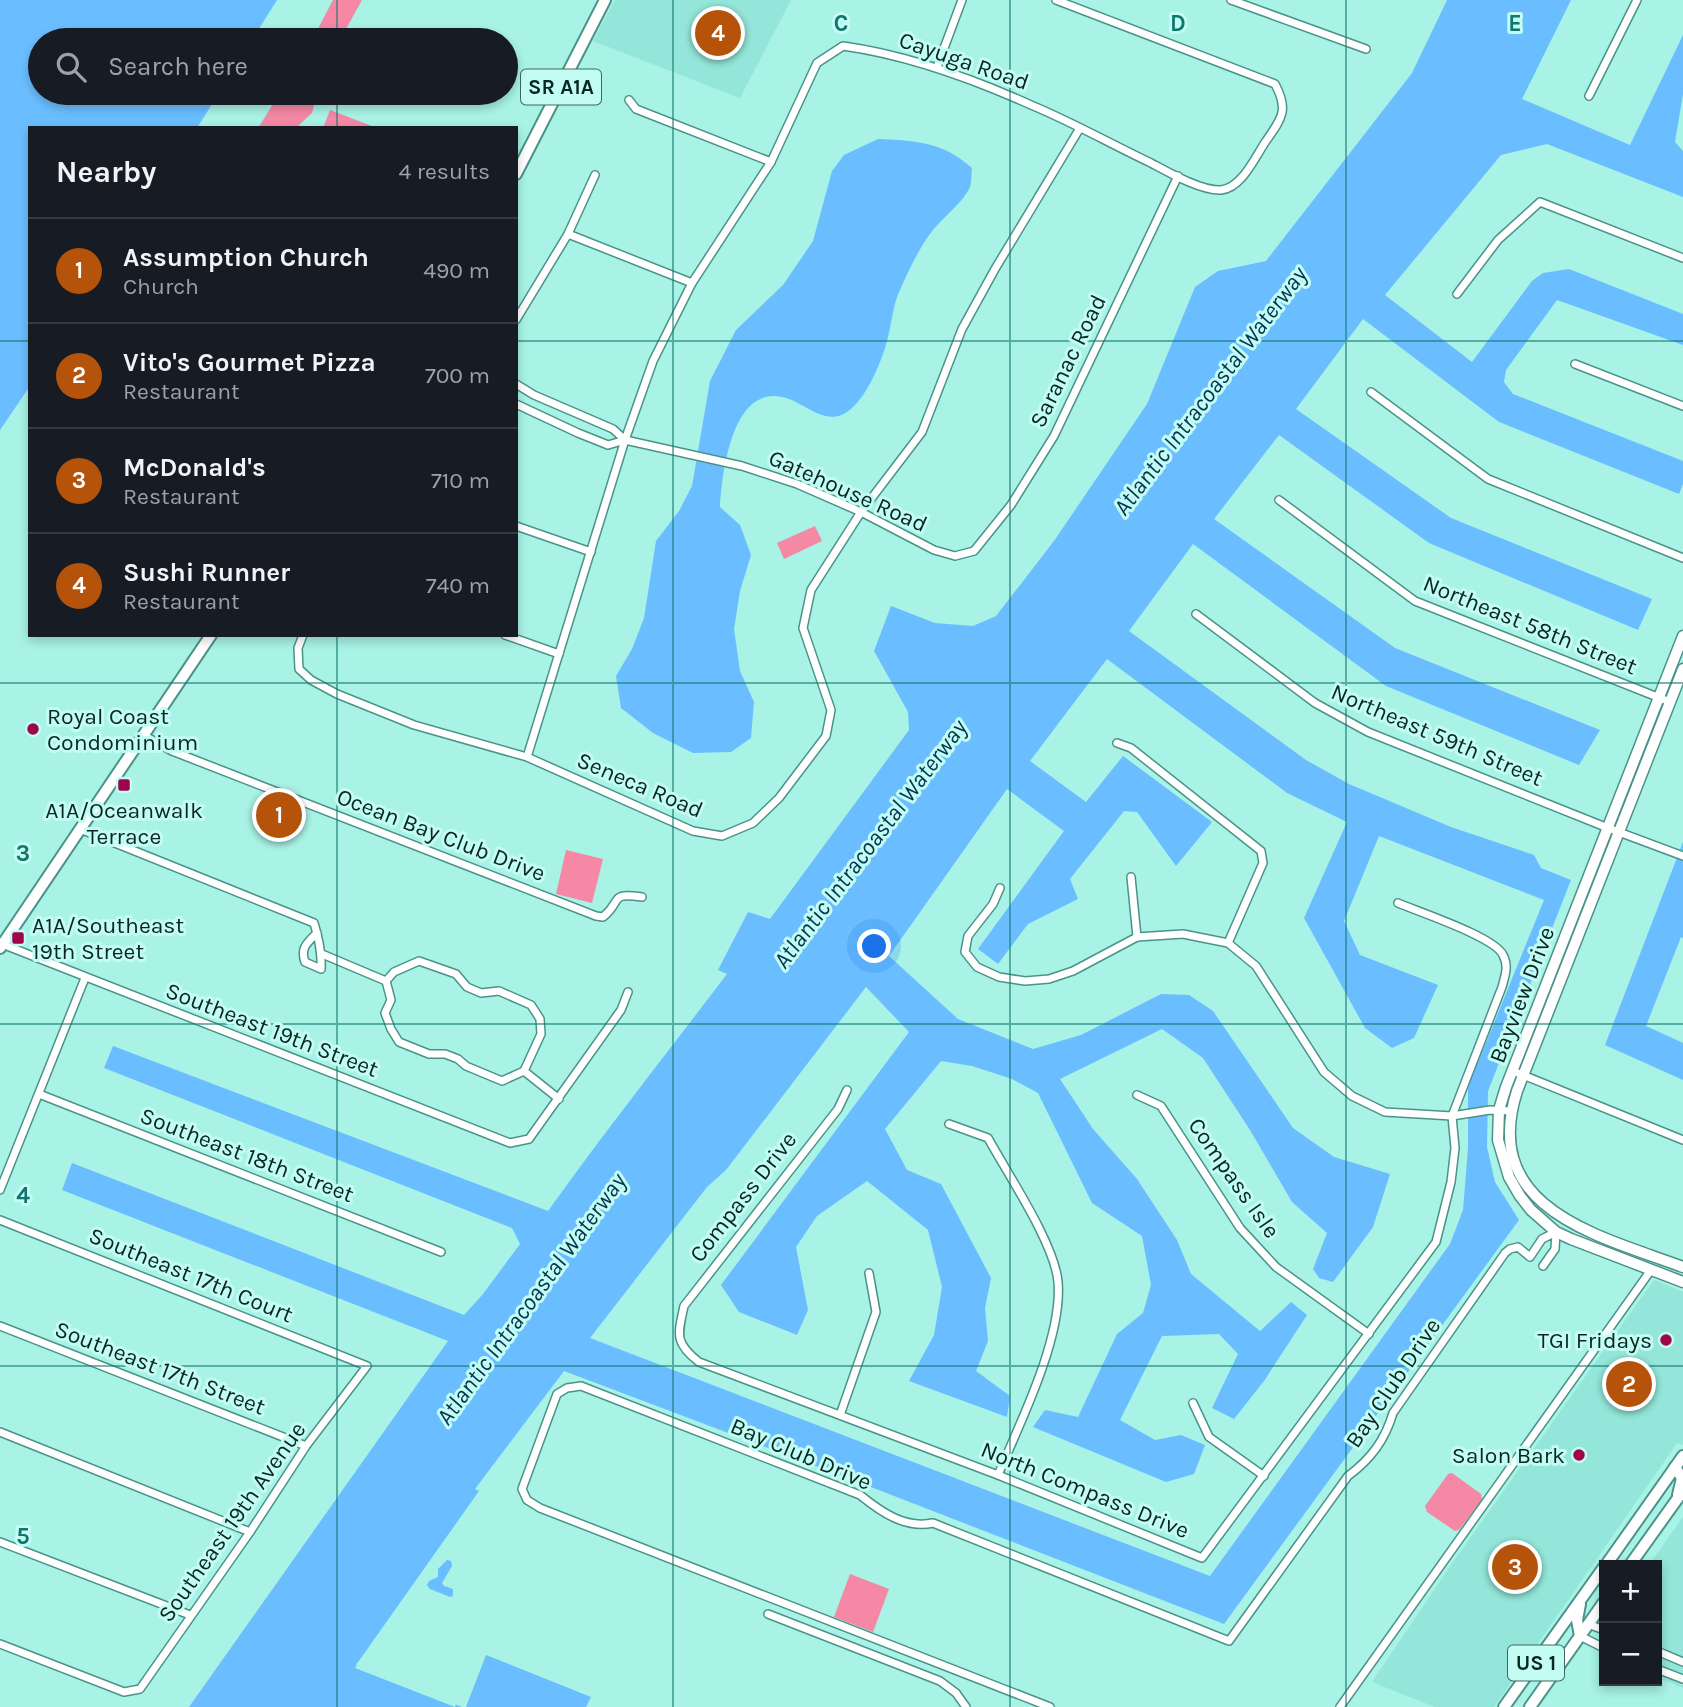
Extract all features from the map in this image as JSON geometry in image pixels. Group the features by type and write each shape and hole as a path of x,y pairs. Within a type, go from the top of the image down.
{"main road":[{"name":"SR A1A","path":"518,170 606,0"},
{"path":"1,946 210,637"},
{"name":"US 1","path":"1609,1560 1683,1456"},
{"path":"1634,1560 1680,1494 1682,1478 1675,1468"},
{"name":"US 1","path":"1504,1707 1599,1574"},
{"path":"1580,1601 1577,1620 1580,1636"},
{"name":"US 1","path":"1530,1707 1599,1609"},
{"path":"1567,1619 1574,1631 1571,1648"}],"street":[{"path":"937,67 962,0"},
{"name":"Cayuga Road","path":"625,440 653,361 692,283 771,162 817,63 843,46 874,50 937,67 1031,105 1208,188 1221,190 1237,184 1282,118 1283,99 1275,84 1056,0"},
{"path":"1231,0 1366,50"},
{"path":"1589,96 1637,0"},
{"path":"629,100 636,110 771,162"},
{"path":"860,512 922,432 962,330 995,269 1080,128"},
{"path":"518,317 568,234 595,175"},
{"name":"Saranac Road","path":"974,551 1011,505 1054,436 1178,176"},
{"path":"1457,294 1498,240 1539,202 1683,258"},
{"path":"568,234 692,283"},
{"path":"1575,364 1683,406"},
{"name":"Gatehouse Road","path":"518,385 534,395 613,429 625,440"},
{"path":"1371,392 1488,479 1683,558"},
{"name":"Gatehouse Road","path":"518,405 608,444 625,440 742,466 797,484 860,512 934,550 955,556 974,551"},
{"path":"527,757 625,440"},
{"name":"Northeast 58th Street","path":"1279,500 1415,601 1670,702"},
{"name":"Seneca Road","path":"302,637 298,648 299,669 311,680 337,694 414,725 527,757 694,831 722,836 754,823 779,798 826,736 831,710 803,628 811,590 860,512"},
{"path":"518,527 591,552"},
{"name":"Northeast 59th Street","path":"1196,614 1315,704 1368,732 1683,856"},
{"path":"511,637 559,654"},
{"name":"Bayview Drive","path":"1682,639 1535,1016 1495,1110 1499,1140 1509,1177 1531,1210 1556,1232 1683,1282"},
{"name":"Bayview Drive","path":"1683,669 1511,1111 1510,1139 1520,1172 1530,1189 1542,1203 1566,1221 1683,1267"},
{"name":"Ocean Bay Club Drive","path":"143,734 172,751 596,916 603,917 617,898 624,894 642,897"},
{"path":"1117,743 1131,748 1261,851 1263,863 1228,943"},
{"path":"1632,766 1643,771"},
{"path":"80,829 314,923 317,933 322,954 321,969 305,962 302,953 304,945 317,933"},
{"path":"1130,877 1137,937"},
{"path":"1000,888 993,904 968,936 965,952 977,967 999,977 1025,981 1048,979 1073,971 1137,937 1183,934 1228,943 1256,966 1324,1072 1352,1096 1385,1112 1452,1115 1511,1111"},
{"path":"1584,889 1595,893"},
{"path":"1398,903 1489,940 1503,953 1507,967 1502,987 1452,1115"},
{"name":"Southeast 19th Street","path":"1,946 510,1143 528,1139 559,1099"},
{"path":"1560,952 1571,956"},
{"path":"322,954 386,981"},
{"path":"419,961 456,974 467,987 481,993 499,991 531,1005 540,1020 541,1034 524,1071 502,1081 445,1054 429,1054 399,1042 385,1013 391,1000 386,981 394,972 419,961"},
{"path":"0,1190 85,978"},
{"path":"524,1071 559,1099 621,1010 628,992"},
{"path":"1535,1016 1546,1021"},
{"path":"1513,1071 1683,1140"},
{"name":"Compass Drive","path":"678,1332 684,1306 838,1108 847,1090"},
{"name":"Southeast 18th Street","path":"39,1094 441,1252"},
{"name":"Compass Isle","path":"1137,1095 1161,1106 1240,1228 1276,1267 1369,1334"},
{"name":"North Compass Drive","path":"678,1332 683,1350 699,1362 998,1475 1202,1558 1436,1242 1451,1182 1455,1148 1452,1115"},
{"path":"949,1124 988,1138 1045,1241 1058,1281 1055,1326 1025,1411 998,1475"},
{"name":"Southeast 17th Court","path":"0,1220 367,1366"},
{"name":"Bay Club Drive","path":"1050,1707 527,1500 522,1489 557,1394 567,1388 581,1386 860,1495 882,1513 922,1526 933,1523 1229,1641 1348,1476 1373,1454 1387,1432 1393,1413 1505,1253 1518,1247 1530,1257 1542,1239 1556,1232 1566,1221"},
{"name":"Bay Club Drive","path":"1543,1266 1555,1249 1556,1232"},
{"path":"1340,1707 1651,1270"},
{"path":"840,1415 876,1312 869,1273"},
{"name":"Southeast 17th Street","path":"0,1326 306,1446"},
{"name":"Southeast 19th Avenue","path":"0,1644 124,1692 140,1689 250,1532 306,1446 367,1366"},
{"path":"1192,1403 1209,1437 1264,1476"},
{"path":"0,1432 250,1532"},
{"path":"0,1542 190,1615"},
{"path":"768,1614 940,1681 956,1693 966,1707"},
{"path":"1588,1624 1599,1628"},
{"path":"1580,1636 1599,1646"},
{"path":"1662,1653 1683,1662"},
{"path":"1662,1671 1683,1679"}],"shaded area":[{"path":"333,0 362,0 347,28 318,28"},
{"path":"615,0 791,0 740,98 593,41"},
{"path":"272,105 314,105 312,113 298,126 259,126"},
{"path":"330,110 372,126 324,126"},
{"path":"815,526 822,541 784,559 777,543"},
{"path":"566,850 603,859 592,903 556,894"},
{"path":"1654,1280 1683,1292 1683,1445 1677,1443 1494,1707 1435,1707 1372,1682 1453,1562"},
{"path":"1452,1473 1481,1494 1482,1500 1459,1530 1455,1531 1427,1512 1425,1506 1448,1474"},
{"path":"1683,1517 1683,1688 1662,1679 1662,1560 1653,1560"},
{"path":"850,1574 889,1589 873,1632 834,1617"}],"water":[{"path":"0,0 277,0 260,28 28,28 28,105 211,105 198,126 28,126 28,389 0,430"},
{"name":"Atlantic Intracoastal Waterway","path":"1447,0 1571,0 1522,99 1630,145 1683,35 1683,94 1675,142 1683,151 1683,197 1547,144 1501,155 1385,295 1472,362 1532,281 1543,273 1569,269 1683,314 1683,345 1557,300 1506,370 1504,382 1513,394 1683,461 1683,484 1679,494 1499,422 1363,319 1296,409 1451,518 1652,599 1638,630 1429,543 1279,435 1214,519 1395,648 1600,730 1579,765 1386,686 1193,544 1129,631 1306,760 1349,784 1451,827 1534,855 1541,868 1571,880 1488,1091 1487,1147 1495,1182 1519,1220 1224,1624 564,1371 475,1489 479,1491 356,1665 462,1707 189,1707 448,1341 62,1190 72,1163 464,1315 520,1244 512,1228 104,1068 113,1046 548,1211 727,974 718,970 748,912 770,919 909,730 908,712 874,651 891,606 935,623 973,626 996,616 1054,541 1147,404 1195,287 1218,271 1266,261 1412,73","holes":["1107,659 1287,793 1347,822 1304,918 1365,1028 1392,1048 1414,1038 1438,985 1360,955 1344,921 1379,836 1544,900 1468,1087 1468,1148 1463,1210 1450,1244 1210,1576 590,1338 707,1187 726,1170 866,987 909,1032 721,1285 739,1312 797,1335 808,1310 796,1247 817,1216 867,1181 928,1230 942,1287 934,1335 909,1381 1007,1417 1010,1396 976,1371 988,1341 985,1308 991,1278 941,1184 907,1170 885,1129 941,1061 972,1066 1012,1079 1038,1093 1092,1203 1142,1236 1151,1285 1143,1313 1117,1334 1078,1417 1045,1410 1033,1427 1166,1482 1194,1474 1205,1445 1181,1435 1155,1440 1120,1420 1162,1336 1219,1334 1238,1354 1212,1408 1234,1419 1264,1381 1307,1315 1291,1302 1260,1331 1191,1274 1177,1240 1137,1179 1093,1129 1060,1079 1162,1029 1203,1058 1250,1130 1292,1202 1327,1233 1313,1269 1319,1278 1333,1282 1373,1227 1390,1174 1334,1157 1293,1128 1213,1011 1189,995 1161,994 1081,1035 1033,1049 958,1019 889,956 1007,789 1064,831 978,949 998,964 1028,924 1078,899 1070,879 1124,811 1137,812 1176,866 1212,822 1123,756 1086,802 1030,761"]},
{"path":"878,139 917,142 950,152 972,168 970,187 961,201 934,228 917,254 898,295 879,365 858,402 836,417 812,411 789,399 770,396 755,402 743,414 734,432 724,472 720,507 740,525 751,555 740,591 734,629 740,671 754,702 751,738 731,752 693,753 653,733 621,708 616,676 632,649 644,618 656,541 679,511 692,486 710,381 736,330 783,285 813,241 832,171 844,155"},
{"path":"1683,842 1683,938 1681,937 1646,1026 1683,1043 1683,1080 1605,1045"},
{"path":"447,1560 451,1561 452,1566 442,1583 453,1589 453,1596 450,1597 430,1589 427,1585 438,1577 438,1569"},
{"path":"486,1655 591,1697 586,1707 466,1707"}],"pier":[{"path":"357,1665 453,1703 455,1700 455,1707 355,1668"}],"place":[{"name":"Sushi Runner","path":"718,33"},
{"name":"Royal Coast Condominium","path":"33,729"},
{"name":"A1A/Oceanwalk Terrace","path":"124,785"},
{"name":"Assumption Church","path":"279,815"},
{"name":"A1A/Southeast 19th Street","path":"18,938"},
{"name":"TGI Fridays","path":"1666,1340"},
{"name":"Vito's Gourmet Pizza","path":"1629,1384"},
{"name":"Salon Bark","path":"1579,1455"},
{"name":"McDonald's","path":"1515,1567"}]}
